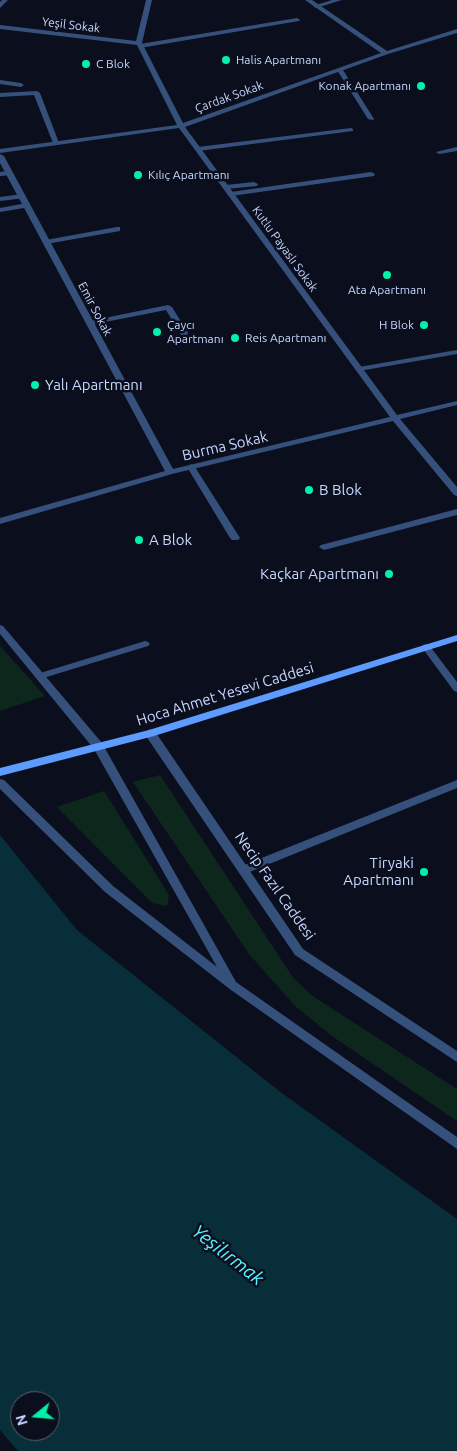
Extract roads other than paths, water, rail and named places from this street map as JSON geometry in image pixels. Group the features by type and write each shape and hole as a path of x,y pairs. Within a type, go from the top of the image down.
{"main road":[{"name":"Hoca Ahmet Yesevi Caddesi","path":"0,772 150,733 457,638"}],"street":[{"path":"0,6 5,0"},
{"path":"140,45 149,0"},
{"path":"308,0 386,53"},
{"path":"316,6 340,0"},
{"name":"Yeşil Sokak","path":"0,27 140,45 297,20"},
{"name":"Çardak Sokak","path":"0,151 181,126 386,53 457,31"},
{"name":"Kutlu Payaslı Sokak","path":"140,45 181,126 395,418 457,493"},
{"path":"340,70 371,119"},
{"path":"0,82 21,85"},
{"path":"0,95 37,93 56,143"},
{"path":"198,149 351,130"},
{"path":"439,152 457,149"},
{"name":"Emir Sokak","path":"0,156 170,472"},
{"path":"0,174 9,173"},
{"path":"228,190 332,174"},
{"path":"228,190 372,174"},
{"path":"0,199 22,196"},
{"path":"0,210 26,205"},
{"path":"45,239 96,226"},
{"path":"45,239 117,229"},
{"path":"90,324 168,307 184,333"},
{"path":"359,369 457,352"},
{"name":"Burma Sokak","path":"0,521 170,472 457,403"},
{"path":"191,467 235,538"},
{"path":"324,547 457,512"},
{"path":"0,628 98,746 235,987"},
{"path":"40,676 145,644"},
{"path":"426,647 457,689"},
{"name":"Necip Fazıl Caddesi","path":"150,733 299,952 457,1057"},
{"path":"0,783 109,889 235,987 457,1144"},
{"path":"243,870 457,784"}],"water":[{"name":"Yeşilırmak","path":"0,835 77,930 279,1091 457,1219 457,1451 18,1451 0,1430"}],"place":[{"name":"Halis Apartmanı","path":"226,60"},
{"name":"C Blok","path":"86,64"},
{"name":"Konak Apartmanı","path":"421,86"},
{"name":"Kılıç Apartmanı","path":"138,175"},
{"name":"Ata Apartmanı","path":"387,275"},
{"name":"H Blok","path":"424,325"},
{"name":"Çaycı Apartmanı","path":"157,332"},
{"name":"Reis Apartmanı","path":"235,338"},
{"name":"Yalı Apartmanı","path":"35,385"},
{"name":"B Blok","path":"309,490"},
{"name":"A Blok","path":"139,540"},
{"name":"Kaçkar Apartmanı","path":"389,574"},
{"name":"Tiryaki Apartmanı","path":"424,872"}]}
